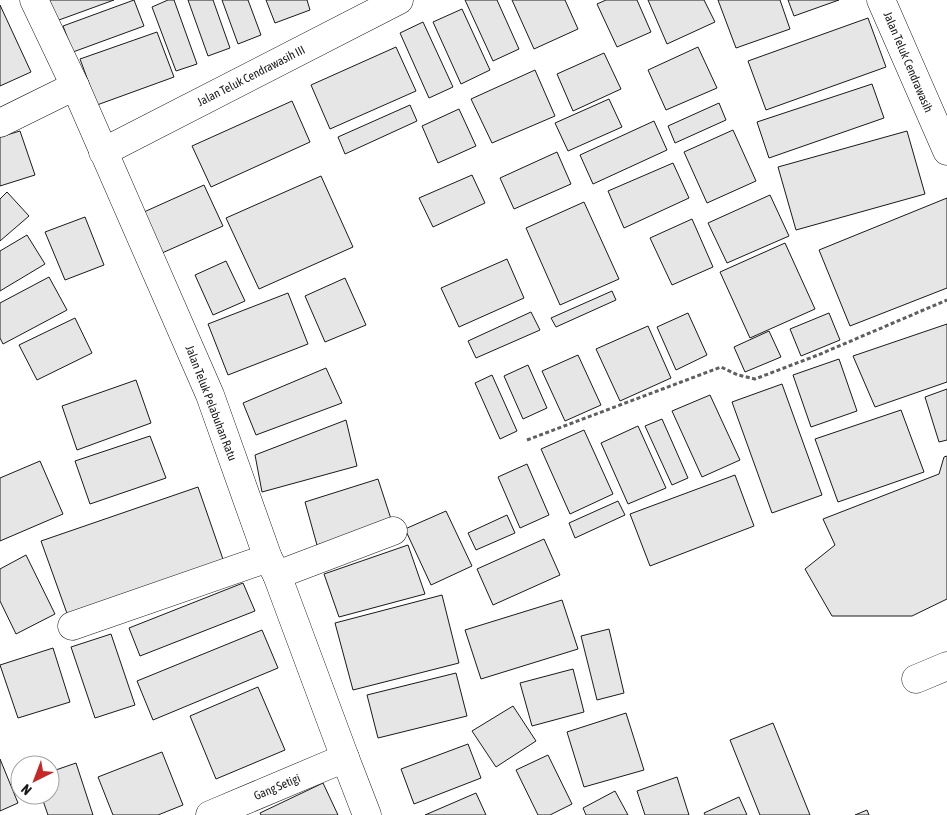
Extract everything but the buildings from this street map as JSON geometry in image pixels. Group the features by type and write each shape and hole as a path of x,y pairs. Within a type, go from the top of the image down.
{"street":[{"name":"Jalan Teluk Pelabuhan Ratu","path":"34,0 74,86 210,395 272,567 367,815"},
{"name":"Jalan Teluk Cendrawasih III","path":"103,152 399,0"},
{"name":"Jalan Teluk Cendrawasih","path":"881,0 947,151"},
{"path":"0,122 74,86"},
{"path":"72,626 393,531"},
{"path":"916,679 947,666"},
{"name":"Gang Setigi","path":"210,815 345,758"}],"path":[{"path":"527,440 721,367 738,375 755,379 818,355 947,300"}]}
